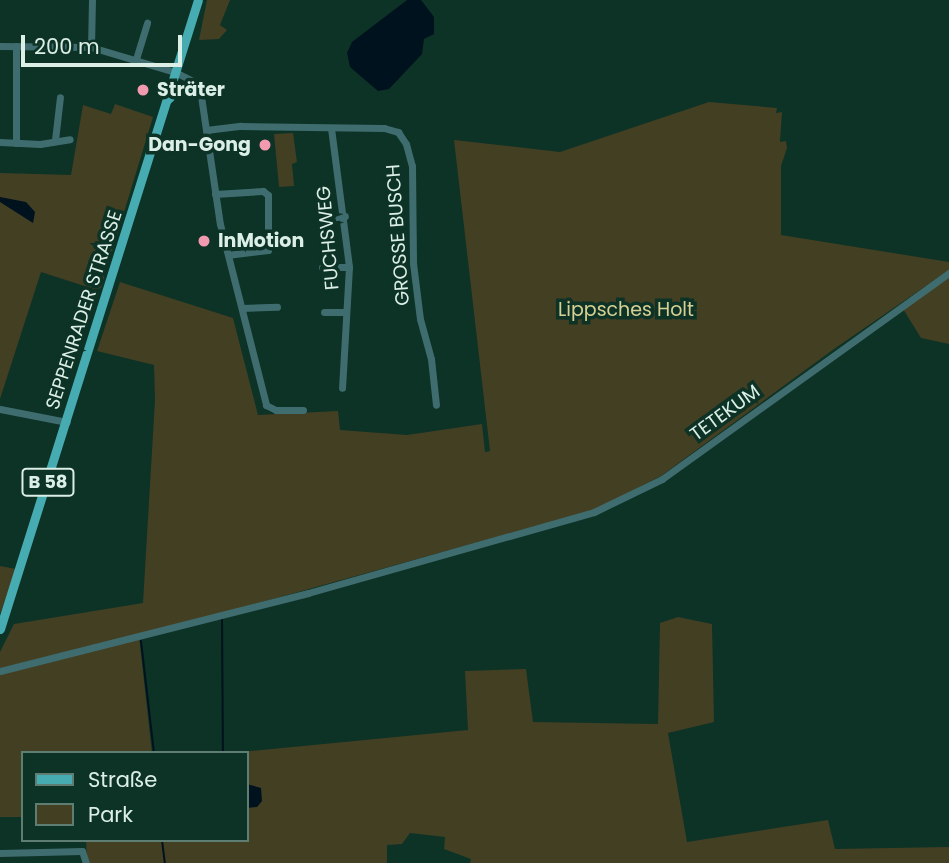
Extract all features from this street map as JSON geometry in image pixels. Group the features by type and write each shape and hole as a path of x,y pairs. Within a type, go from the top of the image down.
{"main road":[{"name":"SEPPENRADER STRASSE","path":"0,629 198,0"},
{"path":"167,100 182,86 198,86"}],"street":[{"path":"91,47 92,0"},
{"path":"136,59 147,23"},
{"path":"0,46 91,47 175,72 198,86 215,194 266,405 276,410 303,410"},
{"path":"16,46 16,143"},
{"path":"55,140 60,97"},
{"name":"GROSSE BUSCH","path":"206,130 241,126 384,128 398,132 407,144 412,166 412,263 420,319 431,359 436,405"},
{"name":"FUCHSWEG","path":"331,128 345,216 349,267 342,388"},
{"path":"0,142 40,144 70,139"},
{"path":"215,194 263,191 268,195 268,250 229,255"},
{"path":"322,227 321,219 345,216"},
{"path":"323,267 349,267"},
{"name":"TETEKUM","path":"0,671 308,593 594,512 662,479 949,273"},
{"path":"242,308 277,307"},
{"path":"324,312 346,312"},
{"path":"0,409 67,422"},
{"path":"0,853 82,851 86,863"}],"green space":[{"path":"207,0 230,0 220,25 227,30 219,39 199,40"},
{"name":"Lippsches Holt","path":"709,102 777,108 776,113 782,112 780,142 786,141 787,148 781,166 781,235 949,262 949,270 834,349 661,476 594,510 139,636 152,751 21,751 21,817 0,817 0,675 8,670 0,668 0,652 14,624 143,603 155,400 154,365 97,351 120,282 233,318 258,415 338,411 340,430 407,435 482,424 485,452 490,451 454,140 560,152"},
{"path":"115,104 153,117 100,291 41,272 0,399 0,173 71,175 83,105 111,114"},
{"path":"293,133 297,162 292,164 294,186 279,187 274,134"},
{"path":"949,276 949,344 921,338 903,309"},
{"path":"0,566 16,569 0,614"},
{"path":"678,617 712,624 714,722 668,733 687,842 828,820 835,849 949,847 949,863 470,863 471,859 444,849 445,837 410,833 402,844 387,845 387,863 87,863 86,842 248,842 248,751 468,730 465,671 526,669 533,722 658,724 660,623"}],"water":[{"path":"407,0 421,0 434,17 434,34 424,39 422,54 389,89 378,91 350,67 347,53 352,42"},
{"path":"0,197 26,202 35,212 33,223 0,202"},
{"path":"248,784 261,788 262,801 257,807 248,808"}],"waterway":[{"path":"222,619 223,751"},
{"path":"141,641 154,751"},
{"path":"162,842 165,863"}],"place":[{"name":"Sträter","path":"143,90"},
{"name":"Dan-Gong","path":"265,145"},
{"name":"InMotion","path":"204,241"}]}
